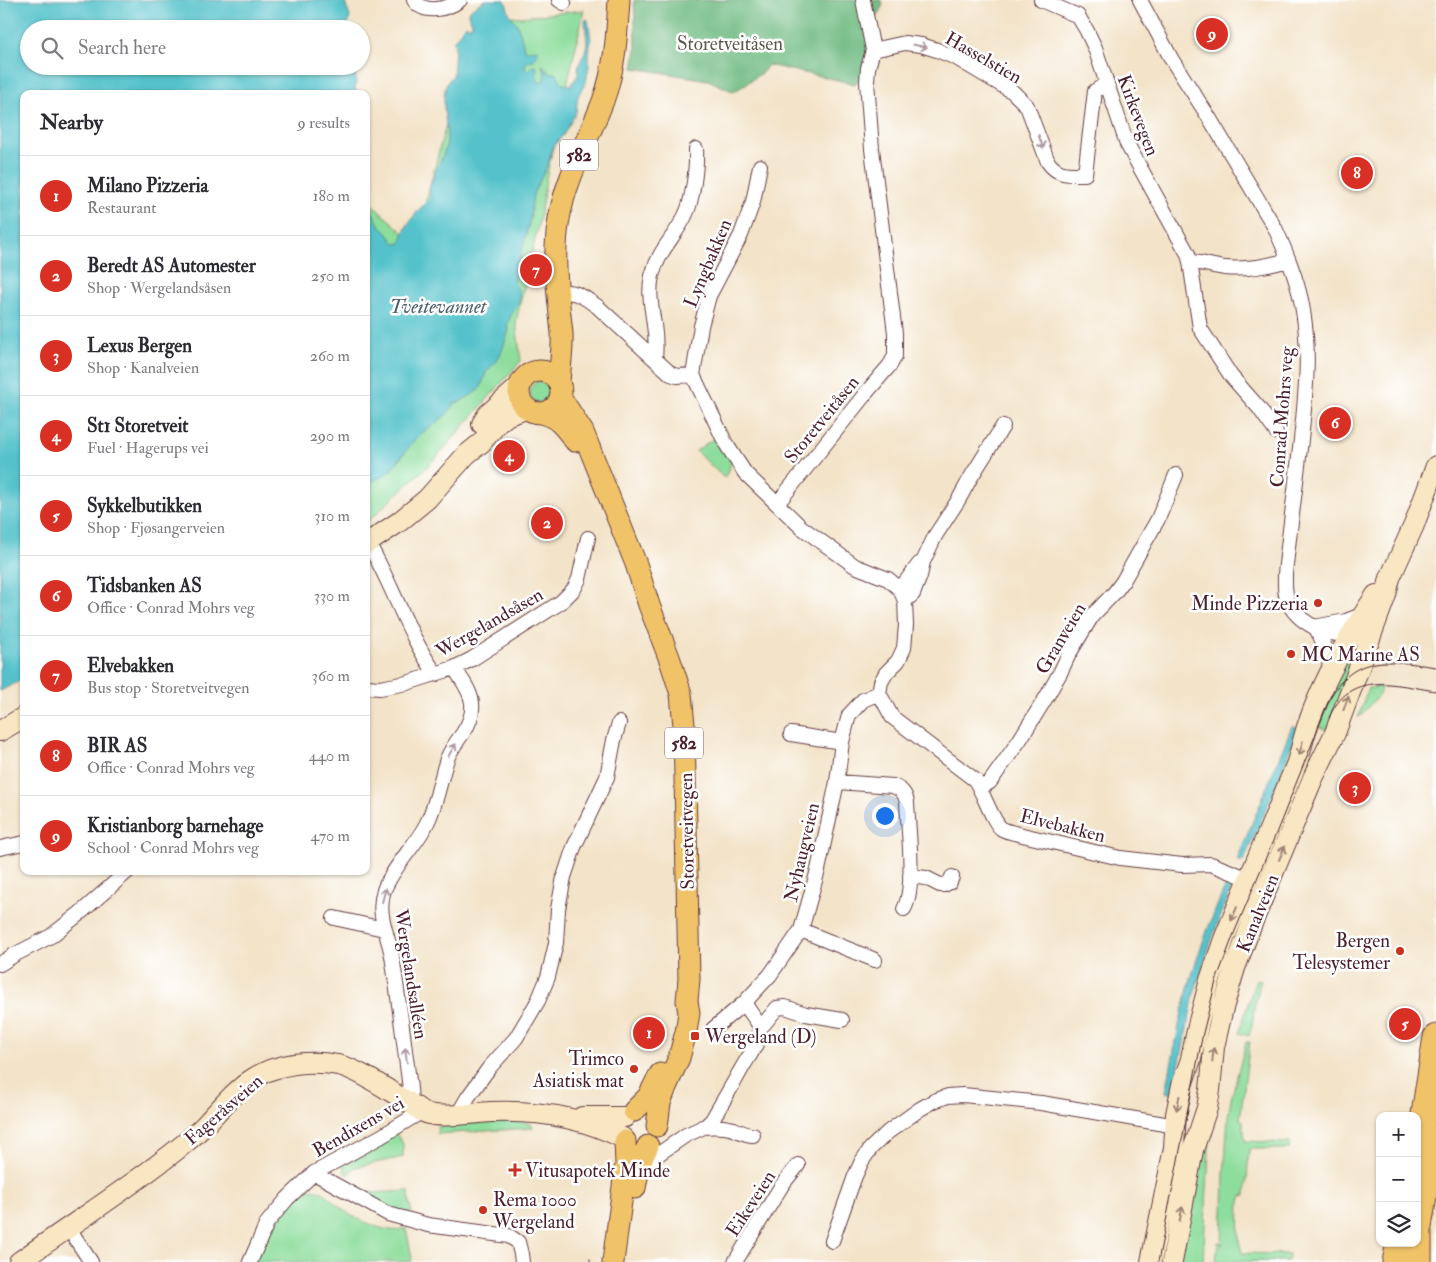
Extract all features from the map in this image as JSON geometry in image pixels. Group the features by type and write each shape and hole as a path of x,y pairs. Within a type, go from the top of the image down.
{"highway":[{"path":"1417,1157 1436,1037"},
{"path":"1420,1202 1436,1120"},
{"path":"1395,1262 1407,1247"},
{"path":"1403,1262 1409,1247"},
{"path":"1412,1247 1412,1262"},
{"path":"1414,1247 1419,1262"}],"main road":[{"name":"582","path":"560,390 562,334 555,244 566,189 603,101 612,70 617,36 619,0"},
{"name":"582","path":"525,380 547,355 554,337 559,313"},
{"name":"582","path":"525,380 536,371 543,371 555,377 560,390"},
{"path":"525,380 520,398 535,411"},
{"path":"466,455 488,414 525,380"},
{"path":"370,542 399,522 427,499 466,455 482,444 498,423 508,415 535,411 550,412 555,408 560,390"},
{"name":"Storetveitvegen","path":"560,390 584,432 592,452 636,564 681,694 684,726 689,979 687,1001 689,1013 679,1058 660,1103 657,1126"},
{"name":"Storetveitvegen","path":"535,411 552,416 564,426 575,442 631,572 649,605"},
{"name":"Kanalveien","path":"1172,1262 1193,1150 1207,1108 1214,1046 1235,968 1313,778 1335,733 1377,594 1390,578 1414,525 1436,466"},
{"name":"Kanalveien","path":"1151,1262 1174,1148 1177,1107 1191,1060 1210,980 1224,939 1296,765 1315,704 1352,633 1369,618"},
{"path":"0,730 20,719"},
{"name":"Storetveitvegen","path":"629,1114 648,1097 657,1082 669,1055 681,1012 687,1001"},
{"name":"Fageråsveien","path":"19,1262 132,1184 203,1127 229,1099 253,1078 277,1067 295,1063 339,1065 353,1070 416,1108 441,1115 511,1111 570,1117 629,1114"},
{"path":"612,1262 626,1164 624,1140 620,1130 621,1125 629,1114 644,1111 653,1117 657,1126"},
{"name":"Fageråsveien","path":"570,1117 611,1132 624,1140"},
{"name":"582","path":"625,1262 635,1182 640,1162 649,1153 657,1135 657,1126"},
{"path":"624,1140 649,1153"}],"street":[{"path":"414,0 424,8 431,9 452,5 460,0"},
{"name":"Storetveitåsen","path":"777,504 890,365 895,356 896,333 872,149 867,81 873,50 863,0"},
{"name":"Kirkevegen","path":"1041,0 1078,16 1088,31 1127,144 1188,254 1200,328 1232,376 1276,432"},
{"name":"Conrad Mohrs veg","path":"1140,0 1172,60 1210,119 1275,228 1288,260 1303,310 1307,364 1301,444 1284,586 1290,605 1305,621 1331,634 1352,633"},
{"name":"Hasselstien","path":"873,50 891,45 921,45 956,58 1013,92 1027,106 1048,162 1052,168 1064,174 1085,174 1095,91 1106,84"},
{"path":"655,359 655,327 650,292 652,276 657,260 665,245 687,214 697,156 696,148"},
{"name":"Lyngbakken","path":"693,375 701,326 709,296 741,235 753,202 760,166"},
{"path":"1190,262 1198,262 1210,266 1241,268 1270,265 1288,260"},
{"path":"567,292 586,298 598,307 671,374 677,376 693,375 731,451 745,473 801,527 855,566 888,579 902,595 906,625 904,648 898,662 881,682 878,694"},
{"path":"902,595 913,594 920,566 924,562 935,536 1003,426"},
{"name":"Granveien","path":"981,788 990,782 1019,741 1060,674 1069,654 1092,616 1123,581 1158,519 1176,475"},
{"name":"Wergelandsåsen","path":"370,687 380,688 407,682 454,668 472,659 568,597 578,579 588,538"},
{"path":"370,549 385,574 425,657 436,674"},
{"path":"1314,627 1369,618"},
{"name":"Conrad Mohrs veg","path":"1314,627 1324,642 1332,670"},
{"name":"Wergelandsalléen","path":"416,1108 410,1088 392,955 384,929 381,909 384,890 394,870 427,824 448,758 470,719 472,711 470,693 454,668"},
{"name":"Elvebakken","path":"878,694 892,718 975,780 981,788 996,822 1002,829 1120,858 1182,865 1212,864 1249,879"},
{"name":"Nyhaugveien","path":"712,1029 744,1003 770,975 801,930 818,870 849,714 863,700 878,694"},
{"path":"458,1114 489,1068 516,1038 538,1001 548,978 556,943 558,909 564,877 574,847 607,777 619,723"},
{"path":"791,734 842,742"},
{"name":"Nyhaugveien","path":"837,782 893,786 903,791 907,802 910,876 909,894 904,909"},
{"path":"0,848 20,844"},
{"path":"0,964 14,954 51,936 123,875"},
{"path":"910,876 926,878 944,885 950,882 952,878"},
{"path":"334,918 384,929"},
{"name":"Nyhaugveien","path":"801,930 875,960"},
{"path":"649,1153 706,1126 712,1120 760,1036 760,1026 744,1003"},
{"path":"760,1026 777,1008 842,1020"},
{"path":"832,1240 855,1176 871,1148 888,1132 920,1109 948,1096 962,1095 1041,1103 1176,1126"},
{"name":"Bendixens vei","path":"250,1262 267,1224 287,1198 314,1173 380,1137 416,1108"},
{"path":"702,1127 732,1128 747,1135 753,1135"},
{"name":"Eikeveien","path":"735,1262 782,1185 798,1165"},
{"name":"Bendixens vei","path":"314,1173 388,1214 428,1225 509,1236 518,1242 522,1262"},
{"path":"68,1227 91,1262"}],"green space":[{"name":"Storetveitåsen","path":"634,0 881,0 883,5 873,23 866,71 855,84 768,65 763,72 734,92 708,80 633,68 636,49"},
{"name":"Tveitevannet","path":"584,10 516,322 521,361 434,460 370,519 370,203 415,243 475,12 521,17"},
{"path":"541,381 549,384 552,392 549,400 541,403 533,400 530,392 533,384"},
{"path":"717,436 731,463 724,478 696,451"},
{"path":"1368,631 1327,730 1316,725 1352,638"},
{"path":"1381,687 1379,695 1358,718 1368,688"},
{"path":"1256,979 1261,980 1249,1036 1239,1033"},
{"path":"1246,1042 1250,1042 1240,1120 1243,1121 1245,1141 1290,1143 1289,1149 1249,1149 1246,1195 1242,1196 1240,1201 1239,1241 1242,1253 1289,1254 1288,1261 1216,1262 1218,1242 1222,1245 1228,1117"},
{"path":"1211,1114 1203,1262 1175,1262"},
{"path":"519,1121 531,1124 533,1128 437,1134 438,1127 442,1125"},
{"path":"396,1133 403,1144 403,1157 353,1168 349,1175 345,1173 343,1166"},
{"path":"309,1189 315,1189 327,1195 345,1211 372,1225 392,1230 406,1228 412,1258 411,1262 254,1262 270,1228 292,1201"},
{"path":"409,1191 412,1213 388,1207 368,1193"}],"water":[{"path":"0,0 344,0 349,20 20,20 20,75 355,75 356,80 356,90 20,90 20,681 0,691"},
{"name":"Tveitevannet","path":"485,0 505,0 510,15 517,24 524,49 528,51 536,49 539,51 534,60 527,62 525,69 528,70 533,66 537,67 538,81 541,82 545,72 543,65 548,72 557,74 562,84 571,85 578,75 578,66 585,52 587,41 585,19 588,20 591,40 586,82 578,96 576,112 564,134 552,148 549,162 533,194 530,219 514,283 520,293 518,305 513,310 507,326 509,330 501,353 496,362 486,372 481,387 476,392 455,403 445,416 412,443 394,467 378,479 370,482 370,206 380,225 393,242 397,244 401,243 408,224 430,198 432,181 447,142 444,95 448,81 453,76 454,40 465,25 471,26 472,23 468,13 472,8"},
{"path":"1292,726 1299,728 1268,805 1243,862 1237,860"},
{"path":"1226,885 1232,887 1195,990 1173,1094 1166,1092 1185,999 1201,947"}],"tram line":[{"path":"1158,1262 1203,1033 1216,981 1331,696 1341,682 1352,672 1364,666 1391,662 1436,667"},
{"path":"1329,718 1338,703 1348,692 1361,686 1389,684 1436,691"}],"place":[{"name":"Kristianborg barnehage","path":"1212,34"},
{"name":"BIR AS","path":"1357,173"},
{"name":"Elvebakken","path":"536,270"},
{"name":"Tidsbanken AS","path":"1335,423"},
{"name":"St1 Storetveit","path":"509,456"},
{"name":"Beredt AS Automester","path":"547,523"},
{"name":"Minde Pizzeria","path":"1318,603"},
{"name":"MC Marine AS","path":"1291,654"},
{"name":"Lexus Bergen","path":"1355,788"},
{"name":"Bergen Telesystemer","path":"1400,951"},
{"name":"Sykkelbutikken","path":"1405,1024"},
{"name":"Milano Pizzeria","path":"649,1033"},
{"name":"Wergeland (D)","path":"695,1036"},
{"name":"Trimco Asiatisk mat","path":"634,1069"},
{"name":"Vitusapotek Minde","path":"515,1170"},
{"name":"Rema 1000 Wergeland","path":"483,1210"}]}
